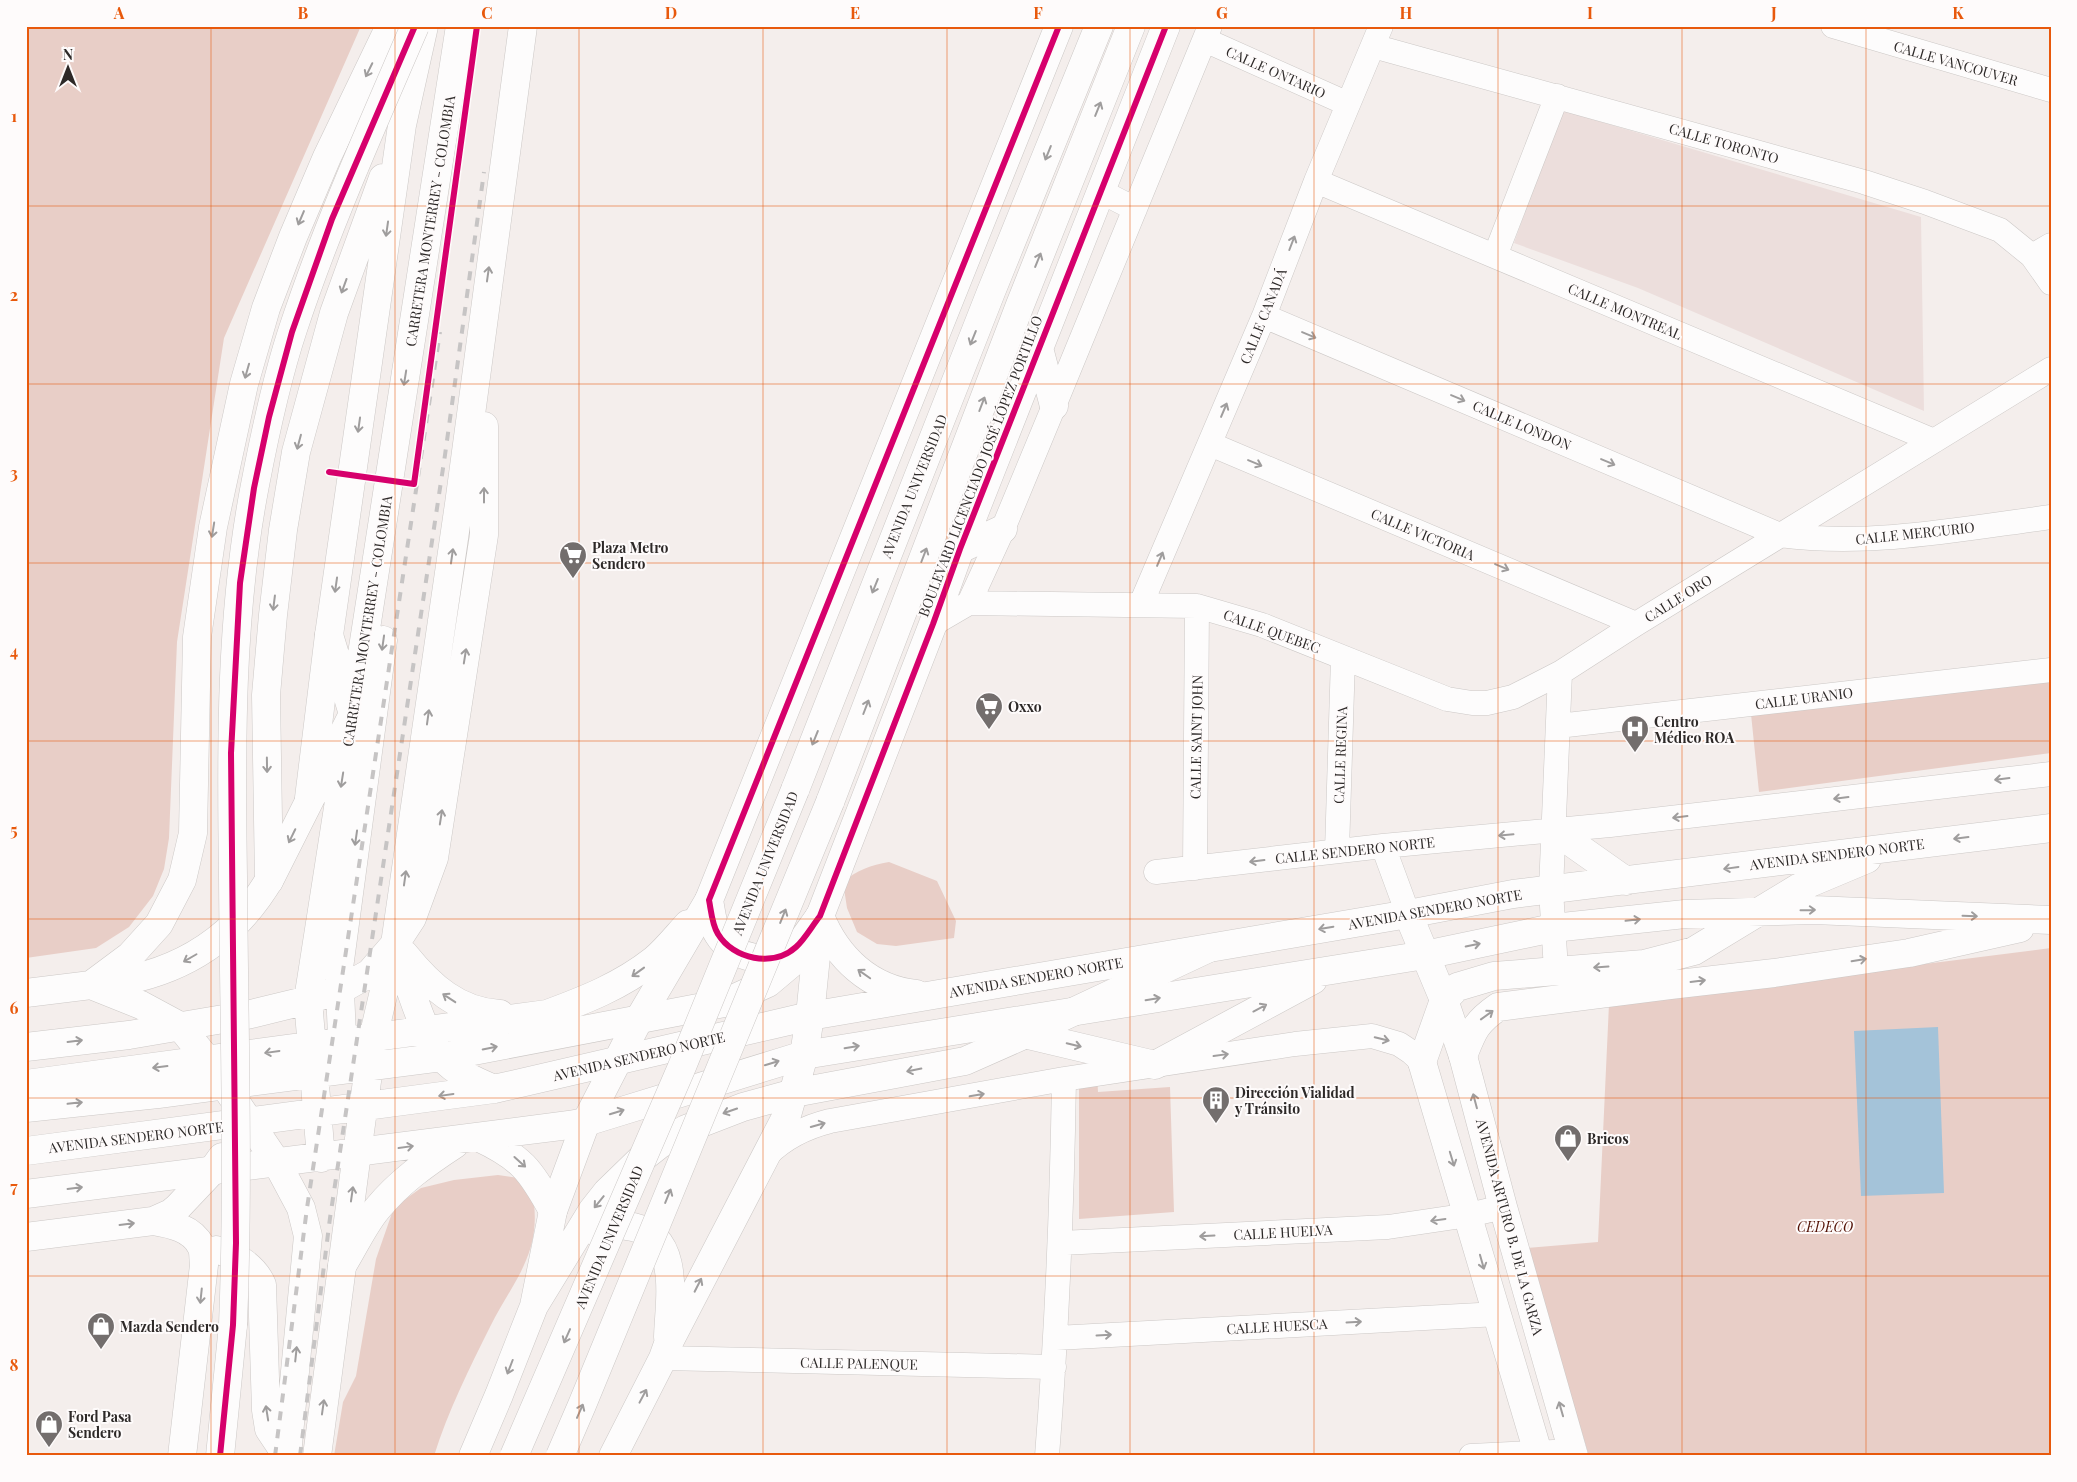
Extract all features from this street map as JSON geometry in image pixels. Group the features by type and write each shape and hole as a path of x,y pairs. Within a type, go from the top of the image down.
{"main road":[{"path":"91,985 130,956 159,924 182,880 192,833 197,637 213,527 244,384 266,308 293,237 327,157 390,26"},
{"path":"220,1456 233,1324 236,1242 231,753 242,574 254,488 269,417 292,332 332,219 415,26"},
{"path":"309,802 329,636 402,125 424,26"},
{"name":"CARRETERA MONTERREY - COLOMBIA","path":"322,1158 308,1000 460,26"},
{"path":"356,1068 373,1038 395,944 459,504 523,26"},
{"path":"534,1306 553,1211 586,1122 615,1062 709,900 1059,26"},
{"name":"AVENIDA UNIVERSIDAD","path":"514,1456 677,1078 1099,26"},
{"name":"BOULEVARD LICENCIADO JOSÉ LÓPEZ PORTILLO","path":"560,1456 830,802 1020,305 1132,26"},
{"name":"BOULEVARD LICENCIADO JOSÉ LÓPEZ PORTILLO","path":"820,916 933,624 960,549 1166,26"},
{"path":"269,881 266,695 273,615 296,452 334,313 402,125"},
{"path":"1039,348 1054,406"},
{"path":"960,549 1003,528"},
{"path":"317,1456 364,1106 356,1068 342,1042 339,968 388,606 380,542"},
{"path":"26,993 141,978 165,970 188,960 228,932 244,915 269,881 353,714 329,636"},
{"path":"2010,832 2051,811"},
{"name":"AVENIDA SENDERO NORTE","path":"26,1151 494,1089 810,1016 1408,914 1485,899 1901,845 2051,828"},
{"path":"1554,831 1626,881"},
{"path":"1539,1454 1422,1062 1444,1000 1457,986 1494,976 1644,964 1694,951 1798,888 1901,845"},
{"path":"709,900 717,932 725,944 741,954 755,958 774,959 795,948 820,916"},
{"path":"26,1084 547,1014 594,997 625,981 655,959 709,900"},
{"path":"26,1194 470,1139 586,1122 804,1055 1425,955 1553,928 1686,914 1814,910 2051,921"},
{"path":"1408,914 1425,955"},
{"path":"820,916 830,938 844,957 870,979 906,993 924,995 943,993"},
{"path":"614,1456 665,1351 787,1115 804,1055 810,1016 820,916"},
{"path":"26,1108 442,1057 724,1003 768,983 792,962 808,944 820,916"},
{"path":"1463,1056 1472,1032 1481,1018 1498,1007 1774,974 1909,953 2051,921"},
{"path":"26,1047 129,1035 247,1015 308,1000 340,990 370,973 395,944"},
{"path":"395,944 419,972 455,1002 489,1014 547,1014"},
{"path":"395,944 427,1031 442,1057 468,1078 494,1089"},
{"path":"472,1456 499,1395 534,1306 592,1210 623,1174 660,1144 686,1129 714,1117 794,1093 965,1061 1207,948"},
{"name":"AVENIDA ARTURO B. DE LA GARZA","path":"1425,955 1444,1000 1463,1056 1503,1207 1574,1453"},
{"path":"1670,958 1670,985"},
{"path":"982,1026 1026,1034 1155,1065 1331,970"},
{"path":"91,985 141,1005 180,1026 225,1085 277,1163 301,1208 308,1236 289,1416 287,1455"},
{"path":"26,1237 153,1221 171,1214 212,1171 248,1122"},
{"path":"342,1266 364,1228 390,1194 422,1165 470,1139 507,1151 519,1160 538,1183 553,1211"},
{"path":"153,1221 178,1226 192,1235 202,1247 204,1265 182,1456"},
{"path":"574,1241 598,1228 624,1225 638,1228 650,1234 663,1248 670,1269 665,1351"},
{"path":"202,1247 220,1251 235,1258 255,1272 262,1285 266,1410 270,1429 287,1455"}],"street":[{"name":"CALLE VANCOUVER","path":"1833,26 2051,90"},
{"path":"933,624 969,603 1003,528 1054,406 1207,33"},
{"name":"CALLE ONTARIO","path":"1207,33 1348,104"},
{"name":"CALLE CANADÁ","path":"1141,604 1264,316 1316,181 1377,36"},
{"name":"CALLE TORONTO","path":"1377,36 1556,96 1864,182 1925,202 2000,230 2041,250 2051,283"},
{"path":"1495,256 1556,96"},
{"name":"CALLE MONTREAL","path":"1316,181 1934,441"},
{"path":"1100,191 1135,209"},
{"name":"CALLE LONDON","path":"1264,316 1780,535"},
{"name":"CALLE ORO","path":"1560,673 1636,624 2051,369"},
{"name":"CALLE VICTORIA","path":"1210,444 1636,624"},
{"name":"CALLE MERCURIO","path":"1780,535 1815,540 1875,538 2051,517"},
{"name":"CALLE QUEBEC","path":"969,603 1197,606 1262,625 1447,699 1472,703 1487,703 1513,697 1560,673"},
{"name":"CALLE SAINT JOHN","path":"1195,868 1197,606"},
{"name":"CALLE REGINA","path":"1337,851 1343,658"},
{"name":"CALLE URANIO","path":"1558,726 2051,670"},
{"path":"1556,970 1551,890 1560,673"},
{"path":"1554,831 2051,774"},
{"name":"CALLE SENDERO NORTE","path":"1156,872 1383,846 1554,831"},
{"path":"1383,846 1408,914"},
{"path":"763,1160 786,1139 814,1125 1064,1079 1295,1044 1372,1036 1399,1044 1422,1062"},
{"path":"1047,1456 1061,1242 1064,1079"},
{"name":"CALLE HUELVA","path":"1061,1242 1388,1227 1469,1215 1503,1207"},
{"name":"CALLE HUESCA","path":"1056,1338 1498,1314"},
{"name":"CALLE PALENQUE","path":"665,1351 1054,1367"},
{"path":"1472,1456 1574,1453"}],"shaded area":[{"path":"1561,110 1921,217 1924,411 1638,288 1514,243"}],"green space":[{"path":"26,26 361,26 224,338 177,642 169,838 164,869 153,896 129,927 96,948 26,958"},
{"path":"2051,680 2051,753 1759,792 1751,714"},
{"path":"889,862 937,881 956,921 954,938 896,946 877,944 857,932 847,908 843,882 864,869"},
{"name":"CEDECO","path":"2051,948 2051,1456 1589,1456 1527,1248 1598,1242 1609,1004"},
{"path":"1097,1075 1098,1092 1170,1087 1174,1212 1079,1219 1079,1080"},
{"path":"498,1175 519,1178 530,1194 534,1204 535,1223 533,1240 522,1269 490,1327 459,1390 434,1456 334,1456 343,1402 356,1376 376,1259 392,1213 400,1203 421,1188 454,1180"}],"water":[{"path":"1938,1027 1944,1193 1861,1196 1854,1031"}],"railway":[{"path":"300,1456 330,1218 445,455 484,172"},
{"path":"275,1456 307,1208 440,332"}],"cycle path":[{"path":"220,1456 233,1325 236,1243 231,753 240,583 254,488 269,417 292,332 332,219 415,26"},
{"path":"329,472 414,484 477,26"},
{"path":"1059,26 709,900 713,922 718,934 733,950 743,955 765,959 787,953 799,944 820,916 933,624 960,549 1166,26"}],"place":[{"name":"Plaza Metro Sendero","path":"573,579"},
{"name":"Oxxo","path":"989,730"},
{"name":"Centro Médico ROA","path":"1635,753"},
{"name":"Dirección Vialidad y Tránsito","path":"1216,1124"},
{"name":"Bricos","path":"1568,1162"},
{"name":"Mazda Sendero","path":"101,1350"},
{"name":"Ford Pasa Sendero","path":"49,1448"}]}
